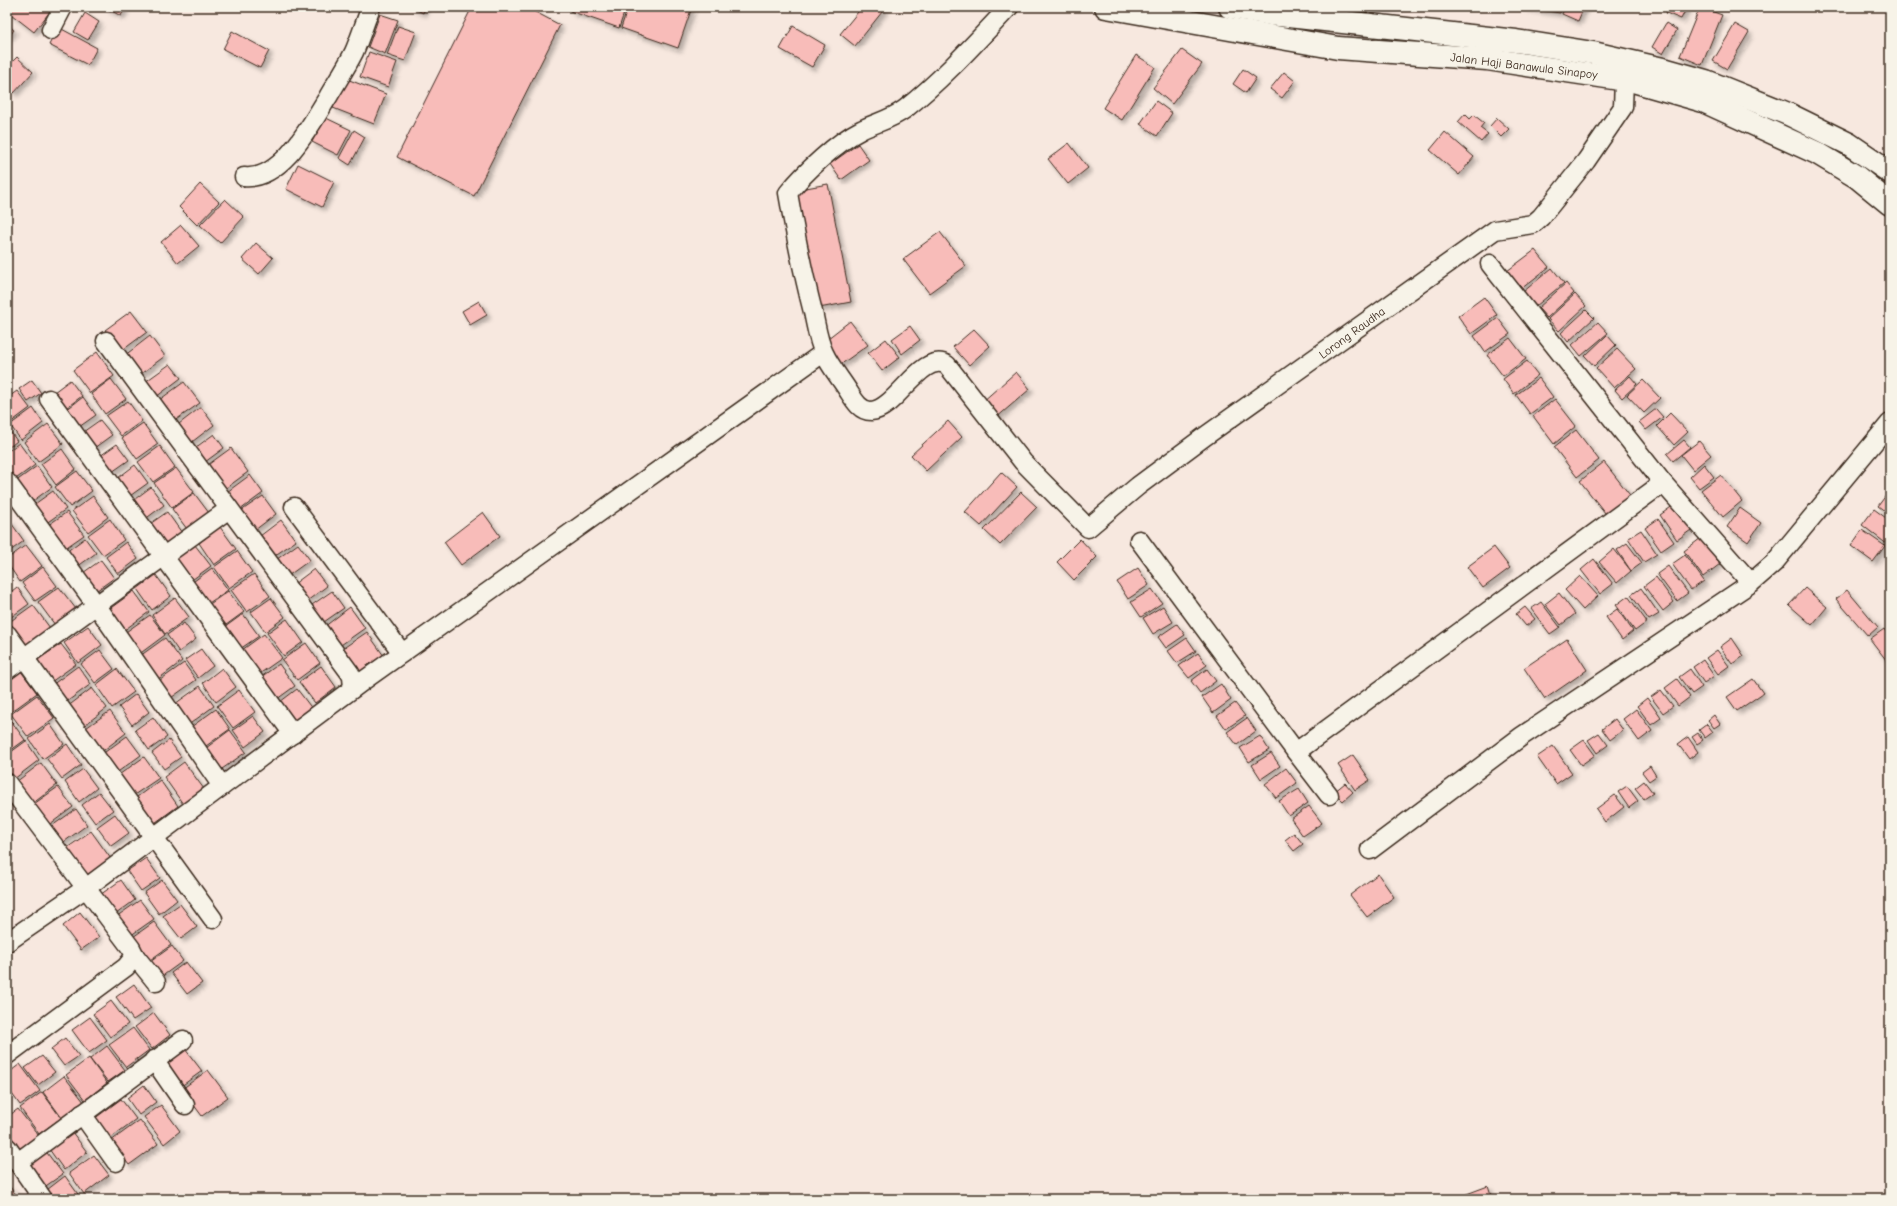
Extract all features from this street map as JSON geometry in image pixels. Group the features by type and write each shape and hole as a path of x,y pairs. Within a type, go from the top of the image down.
{"highway":[{"name":"Jalan Haji Banawula Sinapoy","path":"1106,7 1338,48 1488,59 1624,80 1703,101 1768,129 1817,153 1856,177 1890,204"},
{"name":"Jalan Haji Banawula Sinapoy","path":"1230,7 1270,14 1334,14 1593,53 1667,70 1706,81 1788,114 1848,144 1890,172"}],"street":[{"path":"51,30 63,7"},
{"path":"244,177 252,178 272,170 294,148 316,116 350,60 371,7"},
{"path":"7,942 86,888 353,688 823,353 801,264 788,193 804,175 849,137 862,129 891,118 942,77 1009,7"},
{"name":"Lorong Raudha","path":"823,353 858,406 870,411 877,410 890,401 927,366 937,362 942,362 947,365 1023,462 1088,528 1138,486 1204,437 1495,230 1533,224 1541,218 1586,161 1623,107 1624,80"},
{"path":"1490,264 1663,483 1751,582"},
{"path":"106,341 350,673 353,688"},
{"path":"49,399 293,734"},
{"path":"1370,850 1522,736 1751,582 1774,562 1890,423"},
{"path":"7,482 222,786"},
{"path":"1296,752 1663,483"},
{"path":"294,507 402,653"},
{"path":"7,670 229,509"},
{"path":"1139,540 1328,795"},
{"path":"7,634 213,919"},
{"path":"7,783 131,948 135,956 156,982"},
{"path":"7,1055 126,967 135,956"},
{"path":"18,1162 182,1040"},
{"path":"154,1060 185,1105"},
{"path":"82,1114 116,1162"},
{"path":"7,1147 43,1199"}],"building":[{"path":"8,7 50,7 52,9 34,32 7,11"},
{"path":"104,7 125,7 121,16"},
{"path":"411,7 426,7 423,13"},
{"path":"472,7 526,7 560,25 474,196 397,157"},
{"path":"572,7 626,7 619,28 570,11"},
{"path":"628,7 692,7 678,48 621,28"},
{"path":"862,7 886,7 855,46 840,34"},
{"path":"1522,7 1561,7 1560,13"},
{"path":"1565,7 1584,7 1578,21 1562,14"},
{"path":"1669,7 1687,7 1681,19 1666,13"},
{"path":"1700,7 1722,15 1702,65 1680,56"},
{"path":"85,13 99,22 88,40 74,32"},
{"path":"380,14 398,20 385,54 368,47"},
{"path":"1666,23 1677,30 1663,54 1652,47"},
{"path":"1735,24 1749,32 1727,69 1713,61"},
{"path":"7,25 14,30 7,39"},
{"path":"398,26 416,32 405,61 387,55"},
{"path":"793,26 825,45 812,67 780,49"},
{"path":"58,27 97,48 88,65 49,45"},
{"path":"232,31 269,51 260,68 223,49"},
{"path":"1182,50 1202,64 1172,104 1153,88"},
{"path":"369,52 397,62 388,87 360,77"},
{"path":"1136,55 1155,67 1122,120 1103,108"},
{"path":"17,57 33,72 14,93 7,86 7,67"},
{"path":"1243,69 1256,78 1246,93 1233,84"},
{"path":"1284,72 1295,81 1282,98 1270,89"},
{"path":"344,78 386,94 374,124 333,108"},
{"path":"1156,101 1172,113 1157,136 1140,124"},
{"path":"1465,114 1470,119 1474,115 1484,123 1480,128 1488,134 1481,142 1458,122"},
{"path":"324,117 351,130 338,155 312,142"},
{"path":"1497,118 1509,129 1501,137 1490,126"},
{"path":"354,130 365,137 350,165 339,158"},
{"path":"1445,132 1474,157 1459,175 1430,150"},
{"path":"1069,143 1088,168 1068,184 1048,159"},
{"path":"858,144 869,160 841,180 830,164"},
{"path":"298,164 334,182 322,207 286,189"},
{"path":"200,184 219,202 197,225 179,207"},
{"path":"828,184 851,302 819,308 795,190"},
{"path":"225,199 244,217 220,243 200,225"},
{"path":"181,225 199,246 178,263 161,242"},
{"path":"940,232 966,266 929,293 903,259"},
{"path":"256,243 273,258 259,274 242,259"},
{"path":"1535,250 1549,267 1521,289 1507,271"},
{"path":"1552,268 1564,283 1536,306 1523,292"},
{"path":"1566,283 1574,293 1547,318 1538,308"},
{"path":"1575,294 1586,306 1559,331 1548,319"},
{"path":"1484,297 1497,315 1471,334 1458,316"},
{"path":"479,301 487,315 470,325 462,311"},
{"path":"1586,310 1594,318 1568,342 1561,333"},
{"path":"131,311 147,332 120,352 105,330"},
{"path":"1498,318 1510,334 1485,352 1474,336"},
{"path":"850,321 868,345 840,365 823,342"},
{"path":"1598,322 1608,333 1581,356 1572,345"},
{"path":"910,326 920,340 902,354 892,339"},
{"path":"974,329 990,346 969,365 953,347"},
{"path":"1607,335 1616,345 1594,366 1585,356"},
{"path":"150,336 165,356 138,376 124,356"},
{"path":"1510,338 1526,359 1503,376 1487,355"},
{"path":"886,339 900,357 882,371 868,353"},
{"path":"1617,349 1636,369 1614,388 1596,368"},
{"path":"97,352 114,376 90,393 73,370"},
{"path":"1527,361 1538,375 1514,394 1503,379"},
{"path":"170,364 181,378 156,397 145,382"},
{"path":"1016,372 1030,389 996,418 982,402"},
{"path":"1630,376 1637,384 1622,398 1615,390"},
{"path":"1539,378 1553,397 1530,414 1516,395"},
{"path":"111,379 126,399 105,414 91,394"},
{"path":"32,380 41,393 28,402 19,389"},
{"path":"70,380 82,396 66,408 54,392"},
{"path":"1643,380 1660,398 1644,413 1627,395"},
{"path":"184,382 200,403 170,424 155,403"},
{"path":"17,391 30,408 10,423 7,419 7,398"},
{"path":"83,397 96,415 79,427 66,410"},
{"path":"1555,399 1576,426 1554,444 1533,416"},
{"path":"128,401 142,421 121,436 106,416"},
{"path":"201,407 214,425 188,445 175,427"},
{"path":"33,408 43,423 21,440 10,425"},
{"path":"1656,409 1663,417 1646,430 1639,422"},
{"path":"1670,413 1688,432 1674,445 1657,426"},
{"path":"100,420 112,435 94,448 83,432"},
{"path":"948,421 962,437 926,471 911,455"},
{"path":"143,423 158,444 137,459 122,438"},
{"path":"48,424 63,444 38,462 24,442"},
{"path":"7,427 17,441 7,449"},
{"path":"1576,430 1599,460 1577,477 1554,447"},
{"path":"214,434 224,448 205,462 195,448"},
{"path":"1684,440 1690,447 1673,461 1667,454"},
{"path":"1699,441 1711,455 1693,470 1681,455"},
{"path":"19,443 35,465 13,481 7,473 7,452"},
{"path":"117,444 129,460 112,472 100,456"},
{"path":"160,446 175,467 153,482 138,462"},
{"path":"231,448 248,472 222,491 205,467"},
{"path":"62,449 76,469 56,485 41,464"},
{"path":"1604,462 1633,499 1609,518 1580,481"},
{"path":"1704,464 1714,477 1699,488 1690,477"},
{"path":"135,465 148,483 127,498 114,481"},
{"path":"37,466 52,487 30,503 15,482"},
{"path":"176,468 194,492 172,508 154,483"},
{"path":"77,471 92,491 70,507 55,487"},
{"path":"1001,472 1017,487 981,526 965,512"},
{"path":"250,475 263,493 240,510 227,492"},
{"path":"1721,475 1742,501 1723,517 1701,490"},
{"path":"151,487 164,505 144,520 131,502"},
{"path":"53,491 66,509 45,524 32,506"},
{"path":"1021,492 1037,507 1000,545 984,530"},
{"path":"194,493 209,513 187,529 172,509"},
{"path":"1887,494 1890,496 1890,515 1878,506"},
{"path":"93,496 108,517 88,532 72,511"},
{"path":"263,496 276,514 255,530 241,511"},
{"path":"1674,505 1691,530 1677,540 1660,515"},
{"path":"1740,508 1761,523 1748,542 1727,527"},
{"path":"1874,509 1890,521 1890,542 1888,545 1862,525"},
{"path":"67,512 84,535 61,551 44,528"},
{"path":"167,512 182,533 162,547 147,526"},
{"path":"483,512 500,536 461,565 444,542"},
{"path":"110,519 124,540 103,555 88,535"},
{"path":"1658,519 1674,542 1661,551 1645,528"},
{"path":"9,520 24,541 7,553 7,522"},
{"path":"281,520 296,541 274,556 260,536"},
{"path":"220,527 236,549 214,565 199,543"},
{"path":"1641,530 1657,554 1644,562 1628,538"},
{"path":"1862,530 1885,546 1873,562 1851,546"},
{"path":"85,538 96,553 77,567 66,552"},
{"path":"1701,538 1720,564 1703,577 1684,551"},
{"path":"1080,539 1097,557 1074,580 1057,562"},
{"path":"126,542 138,559 118,574 106,557"},
{"path":"1627,543 1642,563 1631,571 1617,550"},
{"path":"298,544 310,560 285,578 273,562"},
{"path":"26,545 42,566 20,582 7,563 7,559"},
{"path":"195,545 211,566 189,582 173,560"},
{"path":"1494,547 1510,568 1483,588 1467,567"},
{"path":"1614,549 1631,571 1617,583 1599,562"},
{"path":"237,551 252,572 229,588 214,567"},
{"path":"1685,555 1704,581 1691,590 1672,564"},
{"path":"1594,559 1613,584 1600,594 1581,570"},
{"path":"101,560 114,578 93,593 80,575"},
{"path":"1668,566 1688,593 1677,601 1657,574"},
{"path":"43,567 57,586 35,601 22,583"},
{"path":"212,568 228,590 206,605 190,584"},
{"path":"1138,568 1149,585 1128,599 1117,582"},
{"path":"314,569 327,586 307,601 294,584"},
{"path":"254,574 270,596 247,612 231,590"},
{"path":"156,575 171,596 152,610 137,589"},
{"path":"1580,576 1598,596 1583,610 1565,590"},
{"path":"1656,577 1674,602 1663,611 1644,586"},
{"path":"17,587 29,604 7,620 7,595"},
{"path":"59,587 76,609 55,625 38,602"},
{"path":"1641,588 1659,614 1649,620 1631,595"},
{"path":"1805,588 1827,607 1812,625 1789,605"},
{"path":"1152,589 1162,603 1141,617 1131,602"},
{"path":"1847,590 1878,627 1868,636 1836,599"},
{"path":"134,591 149,612 123,631 108,610"},
{"path":"228,591 244,612 222,628 207,606"},
{"path":"332,591 344,608 321,624 309,607"},
{"path":"1559,593 1575,614 1561,625 1545,604"},
{"path":"1628,596 1647,622 1635,631 1616,605"},
{"path":"175,598 189,617 165,634 152,615"},
{"path":"271,598 285,617 265,632 251,612"},
{"path":"1541,602 1560,627 1550,634 1531,609"},
{"path":"33,605 50,628 25,646 8,623"},
{"path":"1163,606 1173,622 1153,634 1143,618"},
{"path":"350,607 365,628 338,647 324,627"},
{"path":"1525,607 1535,619 1526,626 1516,614"},
{"path":"1617,609 1633,631 1622,640 1606,617"},
{"path":"243,614 259,636 237,651 221,630"},
{"path":"150,615 165,635 138,655 123,634"},
{"path":"287,619 303,642 284,656 267,633"},
{"path":"184,623 196,639 179,652 167,635"},
{"path":"1177,624 1185,635 1166,648 1158,637"},
{"path":"88,626 102,645 78,663 64,643"},
{"path":"1884,629 1890,637 1890,665 1870,639"},
{"path":"367,632 384,656 360,673 342,649"},
{"path":"264,634 282,658 255,677 238,653"},
{"path":"165,638 182,661 157,680 140,656"},
{"path":"1187,638 1196,651 1177,663 1168,651"},
{"path":"1732,638 1744,656 1732,664 1720,647"},
{"path":"1567,639 1587,670 1545,699 1524,668"},
{"path":"306,643 320,663 297,680 282,660"},
{"path":"61,644 76,664 51,682 36,661"},
{"path":"201,649 213,666 198,678 185,660"},
{"path":"100,650 114,669 95,683 81,664"},
{"path":"1717,650 1729,666 1718,674 1706,658"},
{"path":"1198,653 1207,665 1189,678 1179,666"},
{"path":"1703,660 1714,676 1704,683 1693,667"},
{"path":"184,663 196,680 168,700 156,683"},
{"path":"279,664 295,686 273,702 257,680"},
{"path":"78,666 91,684 65,703 52,685"},
{"path":"321,666 336,687 315,703 299,682"},
{"path":"222,668 236,687 216,702 203,683"},
{"path":"117,669 134,692 112,708 96,685"},
{"path":"1207,669 1216,681 1200,693 1191,681"},
{"path":"1690,669 1702,687 1692,694 1679,677"},
{"path":"20,670 37,693 11,712 7,706 7,680"},
{"path":"1677,679 1690,697 1678,706 1665,688"},
{"path":"1753,679 1763,693 1737,711 1727,697"},
{"path":"1221,684 1231,700 1213,713 1202,697"},
{"path":"200,686 214,706 187,726 172,706"},
{"path":"92,688 107,708 82,727 67,707"},
{"path":"297,689 313,710 291,726 276,705"},
{"path":"239,690 255,712 233,728 217,706"},
{"path":"1661,690 1673,706 1663,713 1651,697"},
{"path":"136,694 149,712 132,725 119,707"},
{"path":"37,695 54,718 28,737 11,714"},
{"path":"1647,698 1661,718 1651,725 1637,706"},
{"path":"1235,703 1245,716 1226,729 1217,716"},
{"path":"216,709 230,729 206,746 191,727"},
{"path":"1636,709 1652,731 1639,741 1623,719"},
{"path":"110,711 126,733 100,753 83,730"},
{"path":"1714,715 1720,724 1714,728 1708,720"},
{"path":"253,716 265,732 245,747 233,730"},
{"path":"153,717 167,737 149,750 135,730"},
{"path":"9,718 25,740 7,753 7,720"},
{"path":"1247,718 1256,731 1237,745 1227,732"},
{"path":"1615,719 1623,730 1610,740 1602,729"},
{"path":"50,724 64,744 43,759 29,739"},
{"path":"1707,724 1713,732 1705,738 1699,730"},
{"path":"230,730 246,752 222,769 206,748"},
{"path":"1599,733 1608,745 1597,753 1588,740"},
{"path":"1698,733 1703,740 1697,744 1692,737"},
{"path":"127,736 141,755 115,774 101,755"},
{"path":"1260,736 1269,750 1249,762 1240,748"},
{"path":"1688,737 1698,752 1689,759 1678,744"},
{"path":"169,740 181,757 164,769 152,753"},
{"path":"1584,740 1595,755 1581,765 1570,750"},
{"path":"26,741 39,760 14,779 7,770 7,755"},
{"path":"67,744 81,765 62,779 47,759"},
{"path":"1553,746 1572,773 1556,784 1537,757"},
{"path":"1271,753 1280,766 1261,779 1252,765"},
{"path":"1353,755 1370,780 1355,790 1338,765"},
{"path":"144,757 159,778 131,797 116,777"},
{"path":"184,762 204,789 183,804 164,777"},
{"path":"41,763 57,785 32,804 16,782"},
{"path":"1650,766 1656,776 1649,781 1642,772"},
{"path":"1286,768 1297,783 1276,798 1265,784"},
{"path":"83,769 97,788 79,802 65,782"},
{"path":"160,780 178,806 152,825 133,800"},
{"path":"1644,781 1653,793 1644,799 1635,788"},
{"path":"1345,783 1353,792 1343,801 1334,792"},
{"path":"1627,786 1638,801 1629,808 1618,792"},
{"path":"58,787 73,807 46,827 31,806"},
{"path":"1299,789 1308,803 1289,816 1279,801"},
{"path":"99,792 113,810 95,823 82,805"},
{"path":"1615,795 1624,807 1605,822 1596,809"},
{"path":"1309,806 1322,823 1303,836 1291,819"},
{"path":"76,809 87,825 61,844 49,828"},
{"path":"115,814 129,833 111,846 97,827"},
{"path":"91,831 111,859 84,878 64,850"},
{"path":"1294,833 1303,844 1294,851 1285,840"},
{"path":"146,858 160,878 141,891 127,871"},
{"path":"1378,874 1394,897 1367,917 1350,895"},
{"path":"121,880 135,900 112,917 97,897"},
{"path":"162,880 177,900 159,914 144,893"},
{"path":"140,900 154,919 127,938 113,919"},
{"path":"180,904 197,927 181,939 163,916"},
{"path":"80,912 99,937 81,950 63,926"},
{"path":"154,922 171,945 150,960 133,937"},
{"path":"172,946 183,961 161,977 150,962"},
{"path":"186,962 202,983 187,994 171,973"},
{"path":"134,984 151,1008 133,1020 116,997"},
{"path":"111,1001 128,1024 110,1037 93,1014"},
{"path":"154,1013 170,1035 152,1049 135,1027"},
{"path":"90,1017 107,1040 89,1053 72,1030"},
{"path":"133,1028 149,1050 126,1067 109,1045"},
{"path":"65,1038 79,1056 64,1066 51,1049"},
{"path":"107,1046 125,1070 108,1082 90,1059"},
{"path":"185,1049 202,1071 180,1087 164,1065"},
{"path":"42,1056 55,1072 38,1085 25,1068"},
{"path":"89,1058 107,1083 85,1100 66,1075"},
{"path":"20,1064 40,1091 20,1105 7,1087 7,1074"},
{"path":"208,1070 228,1097 202,1116 182,1089"},
{"path":"64,1076 84,1102 62,1118 43,1092"},
{"path":"144,1085 156,1102 139,1115 127,1098"},
{"path":"42,1092 61,1118 39,1134 20,1108"},
{"path":"121,1099 136,1119 109,1139 94,1119"},
{"path":"161,1105 180,1131 164,1144 144,1117"},
{"path":"18,1109 39,1136 16,1153 7,1140 7,1117"},
{"path":"140,1120 158,1144 129,1165 111,1141"},
{"path":"72,1132 87,1152 64,1170 49,1149"},
{"path":"44,1149 63,1174 40,1190 23,1166"},
{"path":"94,1155 109,1175 84,1194 69,1173"},
{"path":"65,1176 80,1197 77,1199 47,1199 43,1193"},
{"path":"1488,1186 1492,1199 1465,1199 1464,1195"},
{"path":"10,1187 19,1199 7,1199 7,1189"}]}
